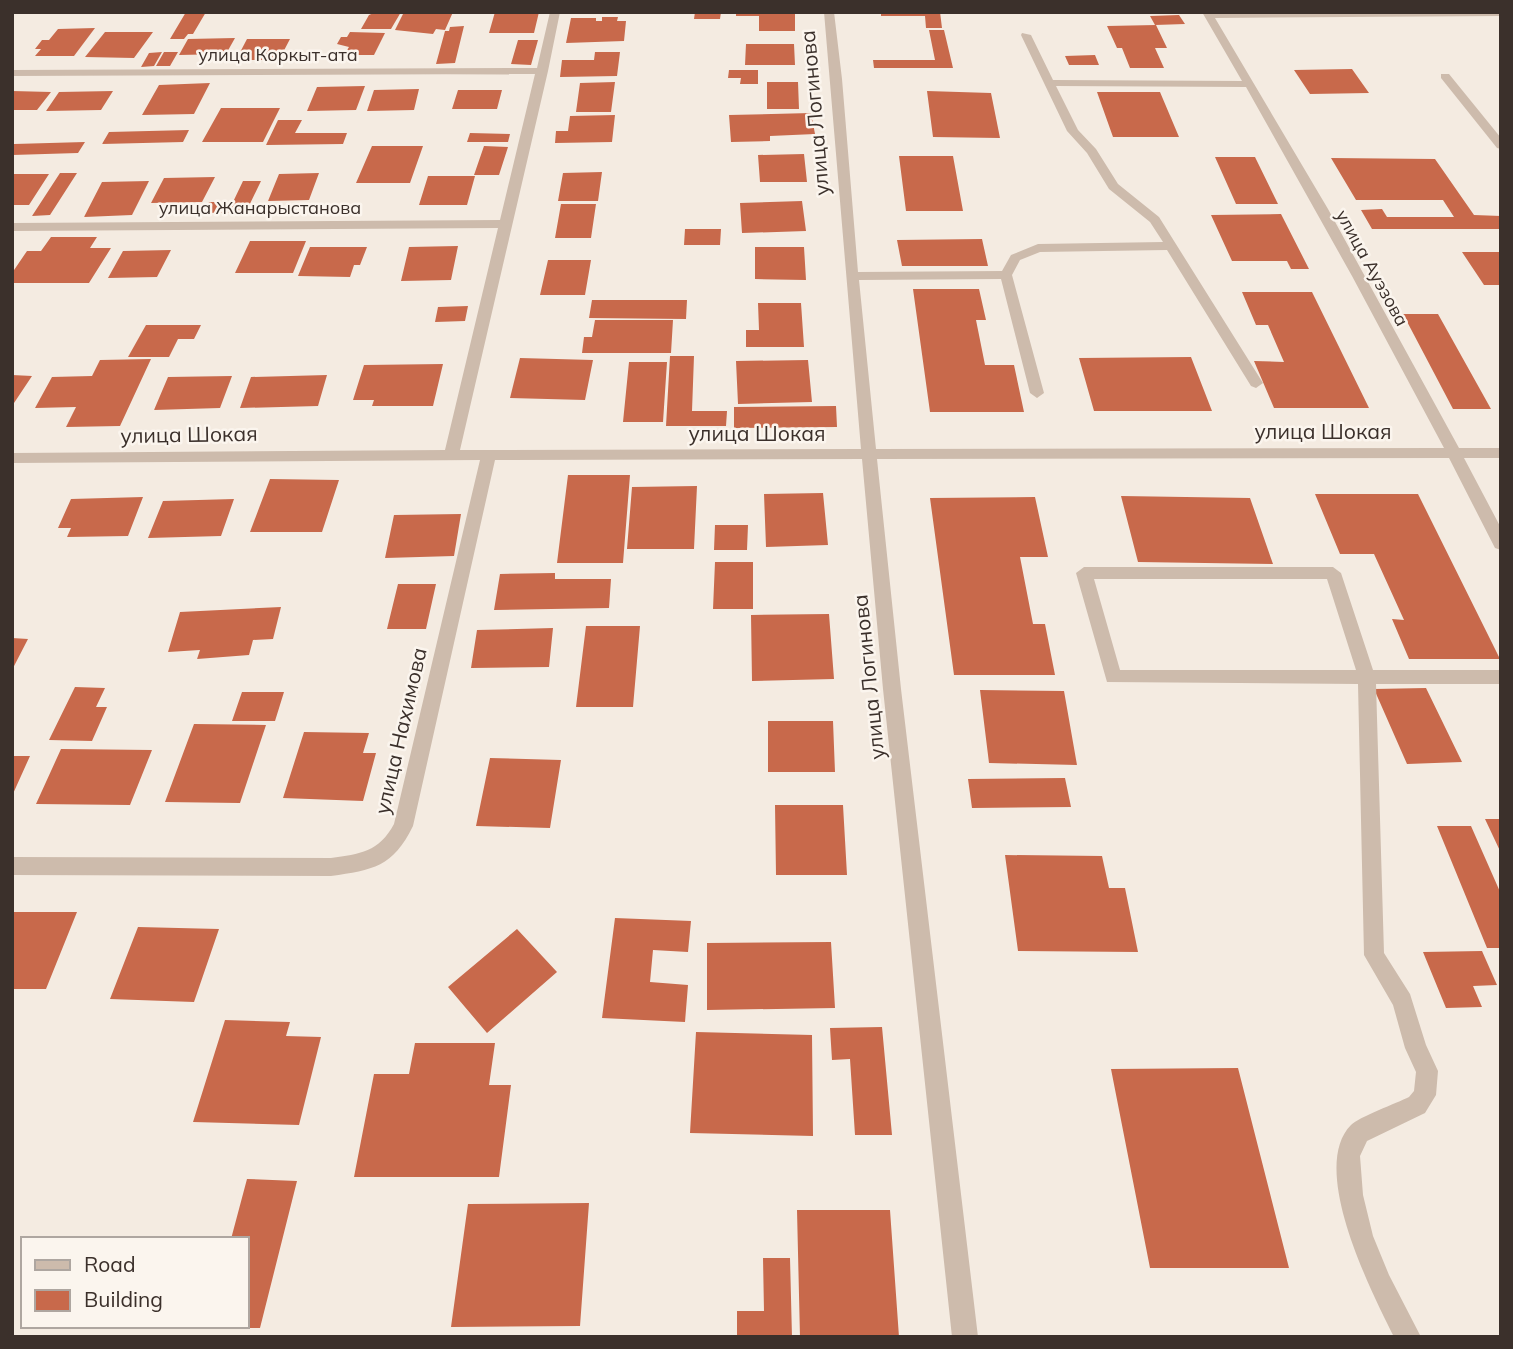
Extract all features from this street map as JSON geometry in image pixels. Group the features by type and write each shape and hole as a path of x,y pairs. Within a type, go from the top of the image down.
{"street":[{"path":"452,453 555,12"},
{"name":"улица Логинова","path":"829,12 892,689 965,1337"},
{"path":"1208,14 1501,13"},
{"name":"улица Ауэзова","path":"1208,14 1251,84 1454,453 1501,544"},
{"path":"1026,34 1073,131 1092,151 1114,187 1155,220 1256,383"},
{"name":"улица Коркыт-ата","path":"12,73 543,71"},
{"path":"1446,76 1501,146"},
{"path":"1048,83 1251,84"},
{"name":"улица Жанарыстанова","path":"12,227 507,224"},
{"path":"1037,393 1006,275 1016,258 1038,248 1170,246"},
{"path":"852,276 1006,275"},
{"name":"улица Шокая","path":"12,458 452,453 1501,453"},
{"name":"улица Нахимова","path":"12,866 331,867 369,861 386,854 403,826 489,453"},
{"path":"1408,1337 1380,1283 1361,1236 1350,1195 1348,1155 1359,1133 1417,1105 1425,1095 1427,1071 1416,1048 1402,1001 1374,955 1367,677 1333,573 1084,573 1112,677 1367,677 1501,677"}],"building":[{"path":"186,12 206,12 193,34 188,34 184,39 170,39"},
{"path":"376,12 401,12 391,29 361,29 369,15"},
{"path":"404,12 453,12 445,30 436,29 433,34 395,30"},
{"path":"495,12 539,12 534,33 489,33"},
{"path":"695,12 721,12 720,19 694,19"},
{"path":"736,12 795,14 795,31 759,31 759,16 736,16"},
{"path":"881,12 940,12 942,28 926,28 925,16 881,16"},
{"path":"1179,15 1185,24 1155,25 1150,16"},
{"path":"602,17 618,17 617,21 626,21 624,41 566,43 571,18 596,18 596,21 602,21"},
{"path":"1156,25 1167,48 1155,48 1164,68 1130,68 1122,48 1117,48 1107,26"},
{"path":"464,26 455,63 436,64 445,31 449,31 450,27"},
{"path":"95,28 74,56 35,56 41,49 35,49 42,40 49,40 58,29"},
{"path":"929,30 944,30 953,68 874,68 873,60 935,60"},
{"path":"105,32 153,32 134,58 85,57"},
{"path":"350,32 385,33 374,55 344,55 349,47 337,44 341,37 347,37"},
{"path":"235,38 226,54 179,55 188,39"},
{"path":"247,39 290,39 279,60 236,60"},
{"path":"518,40 538,40 531,65 511,64"},
{"path":"746,44 794,44 795,65 745,65"},
{"path":"162,52 154,66 141,67 149,53"},
{"path":"164,52 178,52 170,66 156,66"},
{"path":"595,52 620,52 617,76 560,77 562,60 594,60"},
{"path":"1095,55 1099,65 1069,65 1065,56"},
{"path":"1352,69 1369,93 1310,94 1294,70"},
{"path":"729,70 758,70 758,84 740,84 741,78 728,78"},
{"path":"615,82 611,112 576,112 580,83"},
{"path":"767,82 798,82 799,109 767,109"},
{"path":"210,83 194,114 142,115 159,85"},
{"path":"365,86 356,110 307,111 317,87"},
{"path":"419,89 414,110 367,111 374,90"},
{"path":"458,90 502,90 497,109 452,109"},
{"path":"12,91 51,92 37,110 12,110"},
{"path":"113,91 101,110 46,111 59,92"},
{"path":"927,91 991,93 1000,138 933,137"},
{"path":"1097,92 1160,92 1179,137 1113,137"},
{"path":"221,108 280,108 263,142 202,142"},
{"path":"811,113 815,134 770,136 770,141 731,142 729,115"},
{"path":"615,115 612,142 555,143 556,131 568,131 570,116"},
{"path":"278,120 302,120 295,133 347,133 343,144 266,145"},
{"path":"189,130 183,142 102,144 109,132"},
{"path":"470,133 510,134 508,142 467,142"},
{"path":"85,142 78,153 12,155 14,144"},
{"path":"372,146 423,146 410,183 356,183"},
{"path":"484,146 508,147 499,175 474,175"},
{"path":"804,154 807,182 760,182 758,155"},
{"path":"899,156 953,156 963,211 906,211"},
{"path":"1215,157 1255,157 1278,204 1236,204"},
{"path":"1331,158 1435,159 1474,215 1501,216 1501,229 1372,229 1361,210 1382,209 1387,217 1454,217 1443,200 1356,200"},
{"path":"602,172 598,201 558,201 563,173"},
{"path":"60,173 77,173 50,215 32,216"},
{"path":"319,173 309,200 268,201 279,174"},
{"path":"12,174 49,174 29,205 12,205"},
{"path":"428,176 475,176 467,205 419,205"},
{"path":"215,177 202,202 151,203 164,178"},
{"path":"149,181 132,215 84,217 102,182"},
{"path":"243,181 261,181 246,212 204,213 209,202 233,202"},
{"path":"802,201 806,231 742,233 740,203"},
{"path":"561,204 596,204 591,238 555,238"},
{"path":"1281,214 1309,269 1291,269 1287,261 1232,261 1211,215"},
{"path":"685,229 721,229 720,245 684,245"},
{"path":"51,237 97,237 90,248 111,248 89,283 12,283 12,273 27,251 41,251"},
{"path":"982,239 988,266 902,266 897,240"},
{"path":"250,241 306,241 293,273 235,273"},
{"path":"458,246 451,280 401,281 409,247"},
{"path":"310,247 367,247 360,265 354,265 350,277 298,276"},
{"path":"755,247 804,247 806,280 755,279"},
{"path":"171,250 157,277 108,278 123,251"},
{"path":"1462,252 1501,252 1501,285 1484,285"},
{"path":"548,260 591,260 585,295 540,295"},
{"path":"913,289 979,289 986,320 976,320 985,365 1014,365 1024,412 930,412"},
{"path":"1242,292 1312,292 1369,408 1274,408 1254,361 1284,362 1268,325 1256,325"},
{"path":"592,300 687,300 686,319 589,318"},
{"path":"758,303 801,303 804,347 746,347 746,330 759,330"},
{"path":"468,306 465,321 435,322 438,307"},
{"path":"1403,314 1438,314 1491,409 1453,409"},
{"path":"595,320 673,320 671,353 582,353 584,337 592,337"},
{"path":"146,325 201,325 194,339 178,339 169,357 128,357"},
{"path":"670,356 694,356 692,411 727,411 726,426 666,426"},
{"path":"1191,357 1212,411 1094,411 1079,358"},
{"path":"520,358 593,360 585,400 510,398"},
{"path":"151,359 120,426 66,427 76,407 35,408 52,377 92,376 100,360"},
{"path":"808,360 812,402 738,404 736,361"},
{"path":"629,362 667,362 663,422 623,422"},
{"path":"443,364 433,406 372,406 374,400 353,400 364,365"},
{"path":"12,375 32,376 12,406"},
{"path":"327,375 318,406 240,408 251,377"},
{"path":"232,376 220,408 154,410 168,377"},
{"path":"836,406 837,427 734,428 734,407"},
{"path":"568,475 630,475 623,563 557,563"},
{"path":"270,479 339,480 322,532 250,532"},
{"path":"697,486 694,549 627,549 632,487"},
{"path":"823,493 828,545 766,547 764,494"},
{"path":"1315,494 1418,494 1500,659 1409,659 1392,619 1404,620 1374,554 1340,554"},
{"path":"1121,496 1250,498 1273,564 1138,562"},
{"path":"143,497 128,536 67,537 71,528 58,528 71,499"},
{"path":"1035,497 1048,557 1020,557 1033,624 1045,624 1055,675 954,675 930,498"},
{"path":"234,499 221,536 148,538 163,501"},
{"path":"461,514 454,556 385,558 394,515"},
{"path":"715,525 748,525 747,550 714,550"},
{"path":"715,562 753,562 753,609 713,609"},
{"path":"555,573 555,579 611,579 609,608 494,610 500,574"},
{"path":"398,584 436,584 426,629 387,629"},
{"path":"281,607 273,639 253,640 249,655 197,659 200,650 168,652 180,612"},
{"path":"829,614 834,679 752,681 751,615"},
{"path":"586,626 640,626 633,707 576,707"},
{"path":"553,628 549,667 471,668 477,630"},
{"path":"12,638 28,639 12,670"},
{"path":"75,687 105,688 96,707 107,707 92,741 49,740"},
{"path":"1426,688 1462,762 1407,764 1374,689"},
{"path":"980,690 1064,691 1077,765 989,763"},
{"path":"242,692 284,692 275,721 232,721"},
{"path":"768,721 833,721 835,772 768,772"},
{"path":"194,724 266,725 240,803 165,802"},
{"path":"304,732 369,733 363,753 376,753 363,801 283,798"},
{"path":"61,749 152,750 130,805 36,804"},
{"path":"12,756 30,756 12,796"},
{"path":"490,758 561,760 550,828 476,826"},
{"path":"1065,778 1071,807 972,808 968,779"},
{"path":"775,805 843,805 847,875 776,875"},
{"path":"1485,819 1501,819 1501,853"},
{"path":"1437,826 1471,826 1501,894 1501,948 1487,948"},
{"path":"1005,855 1102,856 1109,888 1125,888 1138,952 1018,951"},
{"path":"12,912 77,912 46,989 12,989"},
{"path":"615,918 691,921 688,952 653,950 650,982 688,985 685,1022 602,1018"},
{"path":"138,927 219,929 194,1002 110,999"},
{"path":"517,929 557,972 487,1033 448,987"},
{"path":"831,942 835,1008 707,1010 707,943"},
{"path":"1482,951 1497,985 1473,986 1482,1007 1446,1008 1423,952"},
{"path":"225,1020 290,1022 286,1036 321,1037 299,1125 193,1122"},
{"path":"882,1027 892,1135 855,1135 850,1059 832,1060 830,1028"},
{"path":"696,1032 812,1035 813,1136 690,1133"},
{"path":"415,1043 495,1043 489,1085 511,1085 499,1177 354,1177 374,1074 409,1074"},
{"path":"1238,1068 1289,1268 1150,1268 1111,1069"},
{"path":"247,1179 297,1181 260,1328 248,1328 248,1237 232,1237"},
{"path":"589,1203 580,1326 451,1327 468,1204"},
{"path":"797,1210 890,1210 899,1337 800,1337"},
{"path":"763,1258 790,1258 792,1337 737,1337 737,1311 764,1311"}]}
